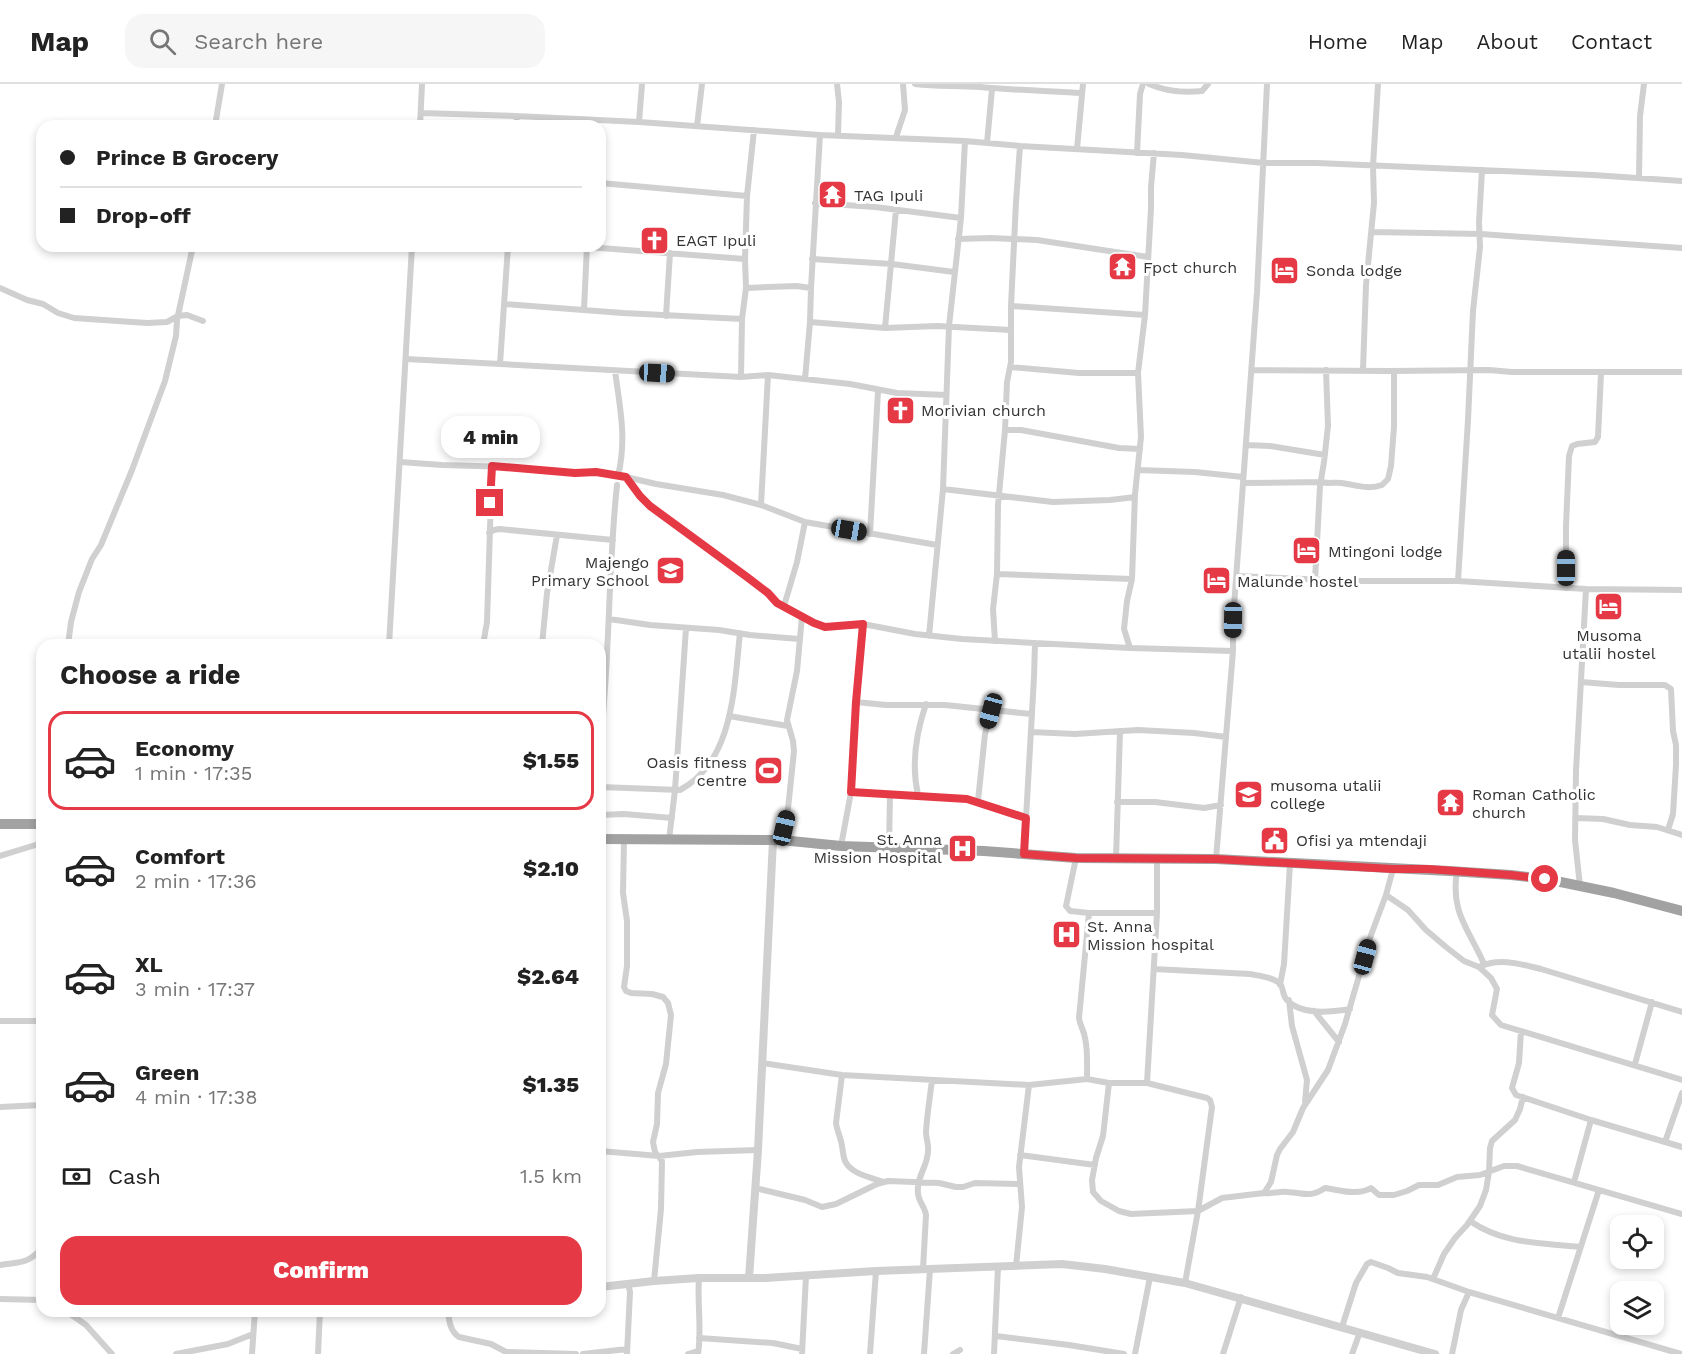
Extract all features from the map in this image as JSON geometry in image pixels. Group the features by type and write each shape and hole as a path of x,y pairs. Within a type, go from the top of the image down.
{"highway":[{"path":"0,824 36,824"},
{"path":"606,839 777,840 841,846 984,851 1076,858 1216,859 1457,871 1511,875 1580,886 1682,911"}],"street":[{"path":"216,120 222,84"},
{"path":"420,120 422,84"},
{"path":"639,122 642,84"},
{"path":"697,126 702,84"},
{"path":"837,84 838,135"},
{"path":"896,137 905,110 905,84"},
{"path":"915,84 992,89 1028,87 1082,93"},
{"path":"1077,149 1083,84"},
{"path":"1137,153 1140,94 1143,84"},
{"path":"1149,84 1168,90 1194,92 1202,91 1208,84"},
{"path":"1216,859 1252,370 1267,84"},
{"path":"1363,370 1366,285 1374,203 1373,166 1378,84"},
{"path":"1639,178 1640,116 1644,84"},
{"path":"987,143 992,89"},
{"path":"421,113 562,120"},
{"path":"517,116 517,120"},
{"path":"606,123 639,122 820,135 965,141 1154,153 1264,163 1317,163 1682,181"},
{"path":"741,377 742,319 746,288 747,196 754,130"},
{"path":"805,379 820,135"},
{"path":"929,636 943,489 949,326 961,218 965,141"},
{"path":"995,641 993,609 997,574 999,496 1007,382 1010,367 1020,146"},
{"path":"1130,648 1124,629 1132,579 1135,497 1140,449 1138,373 1145,315 1154,153"},
{"path":"1458,581 1482,171"},
{"path":"606,184 747,196"},
{"path":"816,203 875,207 961,218"},
{"path":"885,328 896,210"},
{"path":"1372,232 1480,234 1682,248"},
{"path":"958,239 1015,239 1148,257"},
{"path":"606,248 745,259"},
{"path":"69,639 79,592 132,470 165,381 177,334 178,316 192,252"},
{"path":"388,639 412,252"},
{"path":"500,364 508,252"},
{"path":"584,309 587,252"},
{"path":"666,316 670,253"},
{"path":"812,259 892,264 954,272"},
{"path":"746,288 796,286 811,288"},
{"path":"0,288 74,318 135,323 165,322 187,315 203,321"},
{"path":"504,304 623,314 742,319"},
{"path":"1011,306 1145,315"},
{"path":"165,322 177,334"},
{"path":"810,322 885,328 949,326 1011,330"},
{"path":"405,359 741,377 768,375 850,384 878,391 946,395"},
{"path":"1010,367 1079,373 1138,373"},
{"path":"1252,370 1682,372"},
{"path":"1315,580 1328,412 1326,370"},
{"path":"615,371 624,433 618,476"},
{"path":"1138,470 1195,472 1243,480 1321,482 1365,488 1378,487 1386,482 1389,474 1393,442 1394,371"},
{"path":"1566,588 1569,456 1572,446 1594,442 1598,437 1601,373"},
{"path":"761,505 768,375"},
{"path":"870,534 878,391"},
{"path":"1005,430 1021,430 1119,448 1140,449"},
{"path":"1246,445 1270,446 1325,455"},
{"path":"400,462 575,473 596,472 723,495 761,505 805,522 937,545"},
{"path":"484,639 487,622 492,466"},
{"path":"626,477 650,506 768,593 777,603 825,627 863,624 929,636 995,641 1233,651"},
{"path":"606,650 617,485"},
{"path":"943,489 1060,502 1135,497"},
{"path":"490,522 499,529 613,540"},
{"path":"784,606 797,562 805,522"},
{"path":"489,533 499,529"},
{"path":"543,639 547,592 557,535"},
{"path":"997,574 1132,579"},
{"path":"1237,576 1315,580 1458,581 1586,589 1682,590"},
{"path":"1580,886 1575,840 1576,771 1586,589"},
{"path":"749,1278 777,840 788,809 794,751 788,726 797,670 801,616"},
{"path":"609,619 799,639"},
{"path":"841,846 851,792 863,624"},
{"path":"669,840 675,790 686,628"},
{"path":"606,787 680,790 692,784 706,770 714,758 729,716 740,633"},
{"path":"1024,854 1035,642"},
{"path":"1581,682 1665,685 1671,688 1676,765 1673,814 1668,830"},
{"path":"856,702 886,705 926,704 1031,714"},
{"path":"918,795 915,769 916,739 926,704"},
{"path":"978,801 985,734 991,711"},
{"path":"729,716 788,726"},
{"path":"1031,732 1075,734 1155,730 1226,737"},
{"path":"1116,859 1119,731"},
{"path":"851,792 955,797 978,801 1026,818"},
{"path":"889,848 890,795"},
{"path":"1117,802 1155,802 1204,808 1221,805"},
{"path":"606,815 672,818"},
{"path":"1576,818 1653,826 1682,836"},
{"path":"624,840 622,893 627,921 624,988 631,993 652,994 663,998 669,1003 671,1015 666,1064 658,1094 654,1142 655,1152 662,1161 661,1209 654,1281"},
{"path":"0,856 36,845"},
{"path":"1076,858 1066,906 1072,912 1157,913"},
{"path":"1147,1083 1158,858"},
{"path":"1290,864 1284,964 1280,985 1286,999 1300,1007 1323,1012 1350,1009"},
{"path":"1264,1193 1271,1182 1280,1149 1293,1132 1304,1106 1324,1078 1339,1042 1393,869"},
{"path":"1457,871 1455,893 1459,915 1481,966 1496,985 1492,1013 1494,1019 1501,1025 1682,1080"},
{"path":"1386,895 1408,910 1432,936 1464,961 1481,966 1502,961 1520,964 1682,1012"},
{"path":"1087,1079 1087,1046 1078,1018 1089,913"},
{"path":"1154,969 1250,974 1266,977 1280,985"},
{"path":"1289,1000 1293,1033 1307,1080 1304,1106"},
{"path":"1635,1065 1652,1002"},
{"path":"1314,1011 1339,1042"},
{"path":"0,1021 36,1021"},
{"path":"1521,1031 1519,1063 1512,1088 1516,1095 1682,1147"},
{"path":"762,1063 842,1075 932,1080 1029,1085 1087,1079 1109,1083 1147,1083 1207,1098 1212,1103 1198,1211 1185,1282"},
{"path":"842,1075 836,1123 844,1158 847,1164 858,1173 883,1182 939,1183 956,1187 975,1183 1020,1184"},
{"path":"924,1354 926,1215 917,1190 920,1172 928,1151 926,1136 932,1080"},
{"path":"1109,1083 1103,1136 1092,1180 1093,1192 1101,1201 1119,1211 1131,1214 1198,1211 1221,1198 1288,1192 1309,1195 1319,1193 1325,1188 1337,1191 1366,1191 1371,1188 1379,1195 1388,1196 1402,1193 1419,1185 1435,1186 1457,1177 1477,1176 1506,1166 1517,1166 1682,1214"},
{"path":"1016,1266 1022,1207 1019,1167 1029,1085"},
{"path":"1665,1142 1682,1093"},
{"path":"1433,1279 1444,1254 1480,1206 1486,1190 1492,1141 1515,1120 1523,1098"},
{"path":"0,1107 36,1105"},
{"path":"1574,1182 1591,1120"},
{"path":"606,1152 659,1156 758,1150"},
{"path":"1020,1155 1095,1165"},
{"path":"755,1188 826,1207 883,1182"},
{"path":"1558,1318 1599,1190"},
{"path":"1470,1221 1484,1231 1517,1240 1580,1247"},
{"path":"0,1265 27,1261 36,1255"},
{"path":"1342,1327 1354,1287 1369,1262 1380,1264 1400,1274 1433,1279 1469,1292 1681,1354"},
{"path":"606,1286 699,1278 806,1276 1062,1264 1185,1282 1435,1354"},
{"path":"994,1354 998,1267"},
{"path":"870,1354 876,1271"},
{"path":"699,1338 773,1343 802,1351 806,1276"},
{"path":"1135,1354 1150,1276"},
{"path":"688,1354 698,1352 699,1278"},
{"path":"583,1354 628,1352 630,1292 628,1283"},
{"path":"1452,1354 1461,1310 1469,1292"},
{"path":"1223,1354 1240,1297"},
{"path":"0,1299 36,1300"},
{"path":"75,1317 86,1325 112,1354"},
{"path":"252,1354 254,1317"},
{"path":"318,1354 320,1317"},
{"path":"449,1317 451,1328 456,1335 491,1344 506,1353 576,1354"},
{"path":"1352,1354 1360,1332"},
{"path":"176,1354 228,1344 253,1335"},
{"path":"996,1336 1124,1354"},
{"path":"953,1354 960,1350"}],"place":[{"name":"TAG Ipuli","path":"833,195"},
{"name":"EAGT Ipuli","path":"655,240"},
{"name":"Fpct church","path":"1122,267"},
{"name":"Sonda lodge","path":"1285,270"},
{"name":"Morivian church","path":"900,410"},
{"name":"Mtingoni lodge","path":"1307,551"},
{"name":"Majengo Primary School","path":"670,571"},
{"name":"Malunde hostel","path":"1216,581"},
{"name":"Musoma utalii hostel","path":"1609,607"},
{"name":"Oasis fitness centre","path":"768,771"},
{"name":"musoma utalii college","path":"1249,794"},
{"name":"Roman Catholic church","path":"1451,803"},
{"name":"Ofisi ya mtendaji","path":"1275,840"},
{"name":"St. Anna Mission Hospital","path":"963,848"},
{"name":"St. Anna Mission hospital","path":"1066,935"}],"route":[{"path":"490,503 492,466 575,473 596,472 626,477 650,506 768,593 777,603 825,627 863,624 851,792 955,797 978,801 1005,810 1026,818 1024,854 1076,858 1216,859 1428,869 1545,879"}]}
